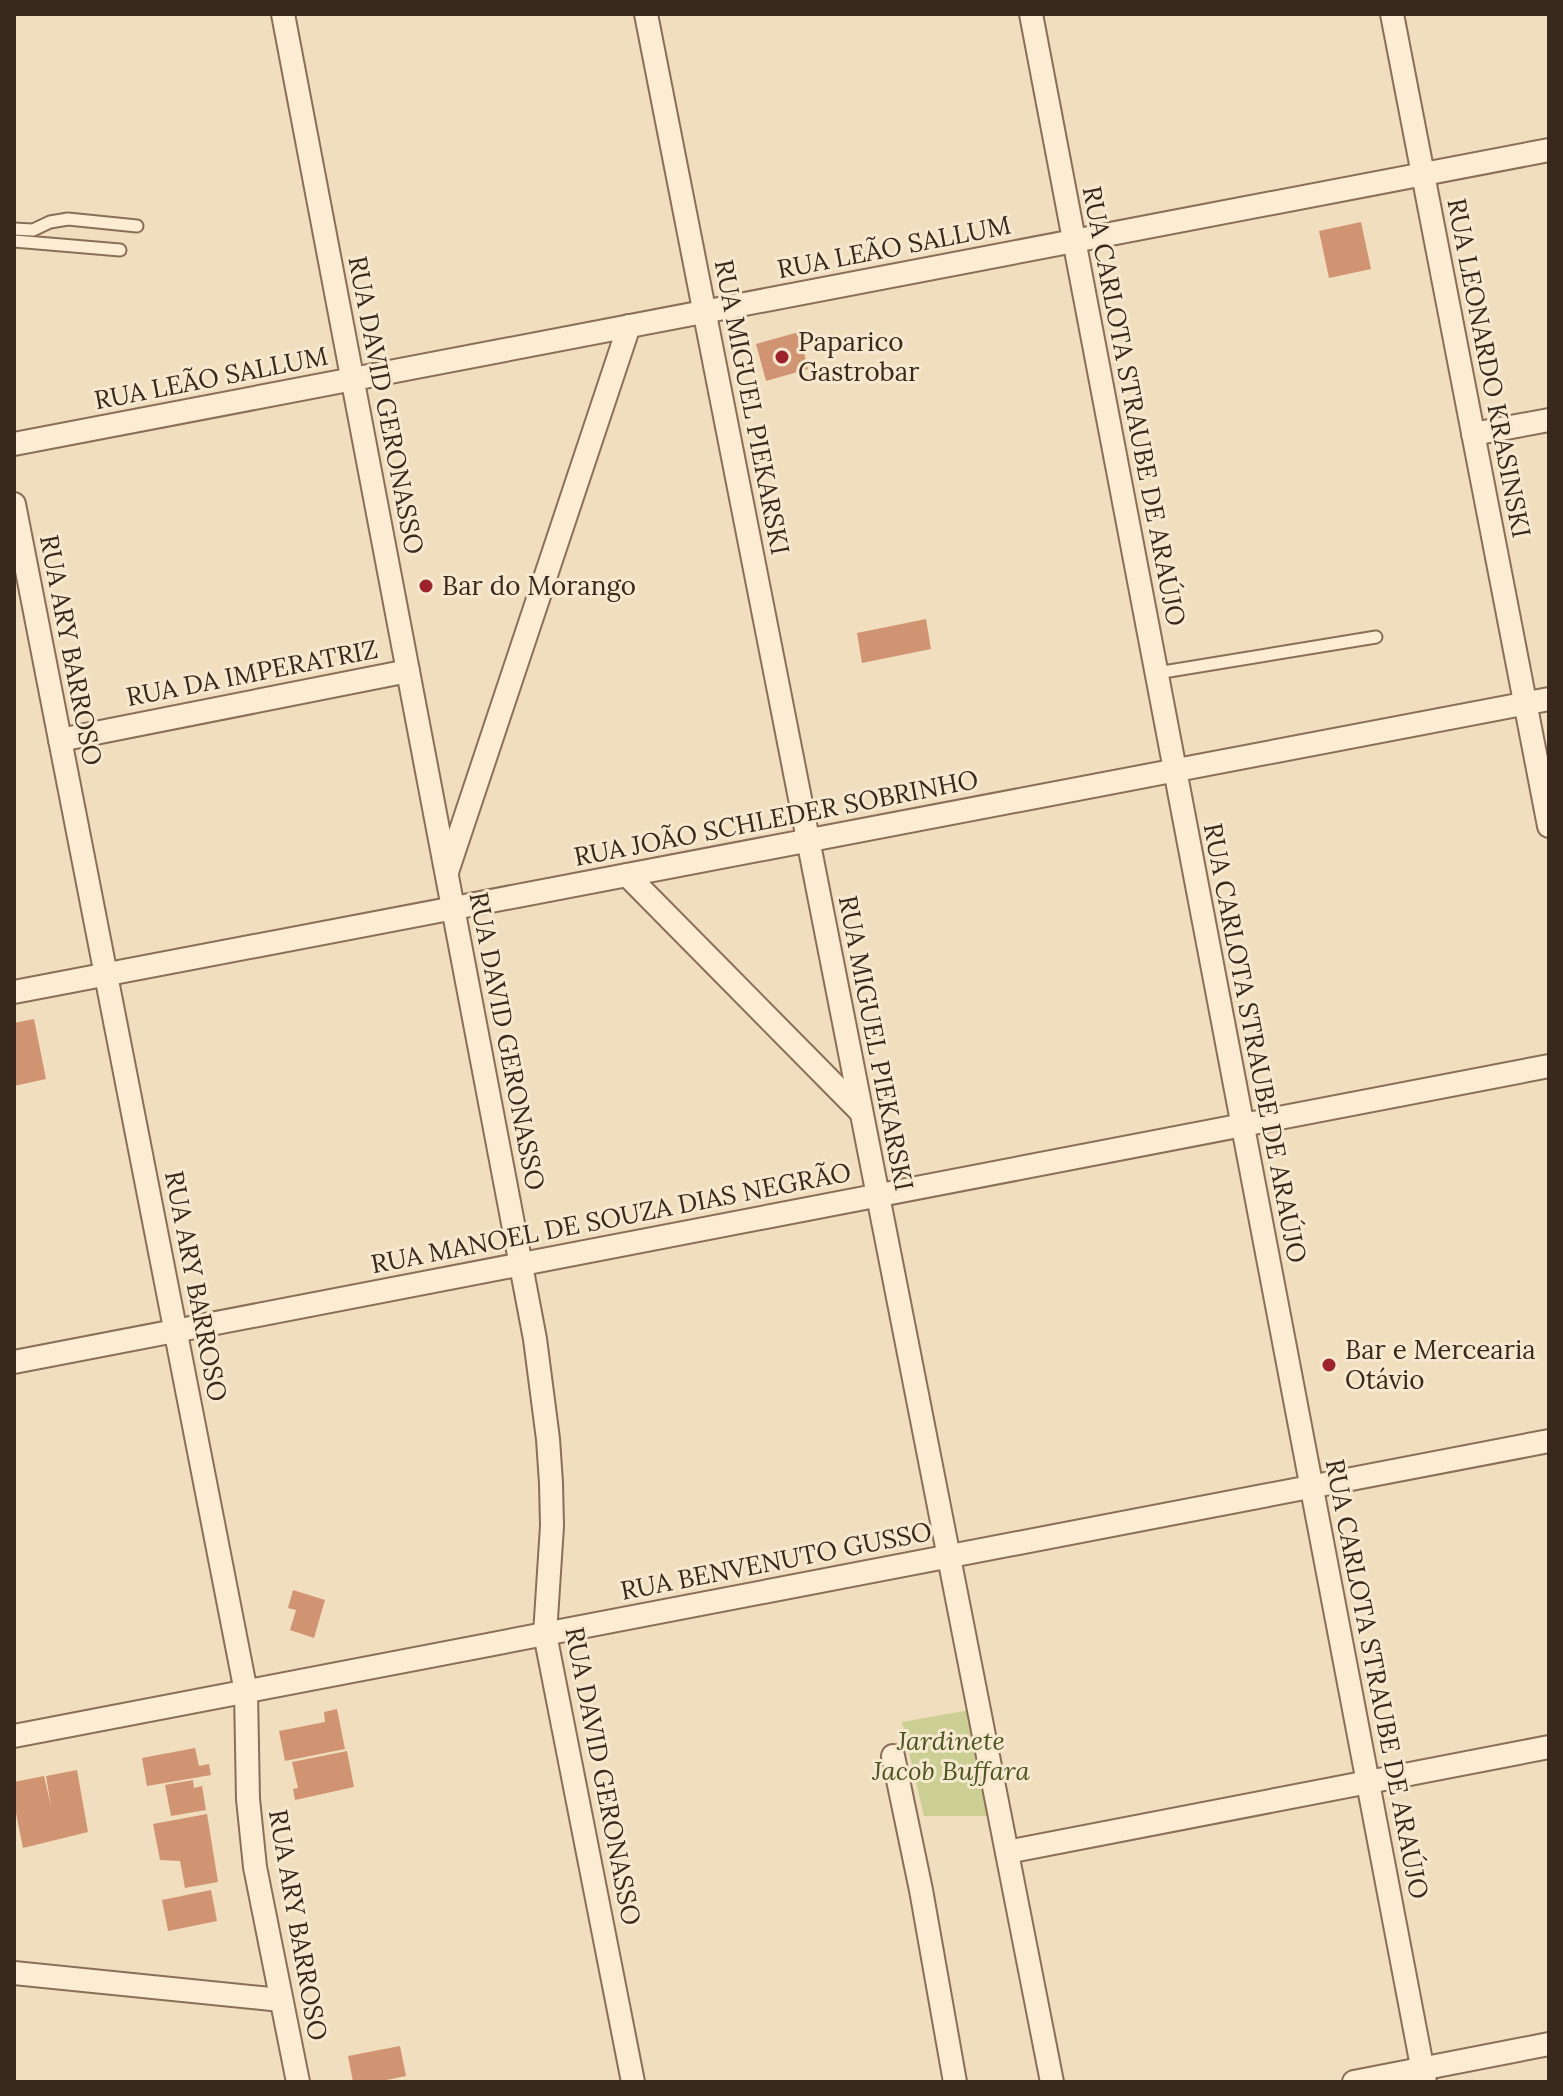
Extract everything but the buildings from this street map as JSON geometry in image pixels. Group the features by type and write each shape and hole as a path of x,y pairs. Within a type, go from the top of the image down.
{"street":[{"name":"RUA DAVID GERONASSO","path":"283,14 542,1387 552,1526 545,1634 633,2082"},
{"name":"RUA MIGUEL PIEKARSKI","path":"646,14 1052,2082"},
{"name":"RUA CARLOTA STRAUBE DE ARAÚJO","path":"1031,14 1424,2075"},
{"name":"RUA LEONARDO KRASINSKI","path":"1392,14 1549,826"},
{"name":"RUA LEÃO SALLUM","path":"14,444 1549,150"},
{"path":"446,873 629,326"},
{"path":"1473,434 1549,420"},
{"name":"RUA ARY BARROSO","path":"14,504 246,1692 251,1835 298,2082"},
{"name":"RUA DA IMPERATRIZ","path":"60,740 408,671"},
{"name":"RUA JOÃO SCHLEDER SOBRINHO","path":"14,992 1549,699"},
{"path":"627,875 861,1112"},
{"name":"RUA MANOEL DE SOUZA DIAS NEGRÃO","path":"14,1362 1549,1066"},
{"name":"RUA BENVENUTO GUSSO","path":"14,1736 1549,1441"},
{"path":"1007,1852 1549,1747"},
{"path":"893,1756 921,1890 955,2082"},
{"path":"14,1973 281,2000"},
{"path":"1354,2082 1424,2075 1549,2044"}],"lane":[{"path":"14,229 33,230 50,222 68,219 137,226"},
{"path":"14,241 120,250"},
{"path":"1157,673 1376,637"}],"green space":[{"name":"Jardinete Jacob Buffara","path":"981,1708 1005,1816 924,1816 902,1722"}],"place":[{"name":"Paparico Gastrobar","path":"782,357"},
{"name":"Bar do Morango","path":"426,586"},
{"name":"Bar e Mercearia Otávio","path":"1329,1365"}]}
